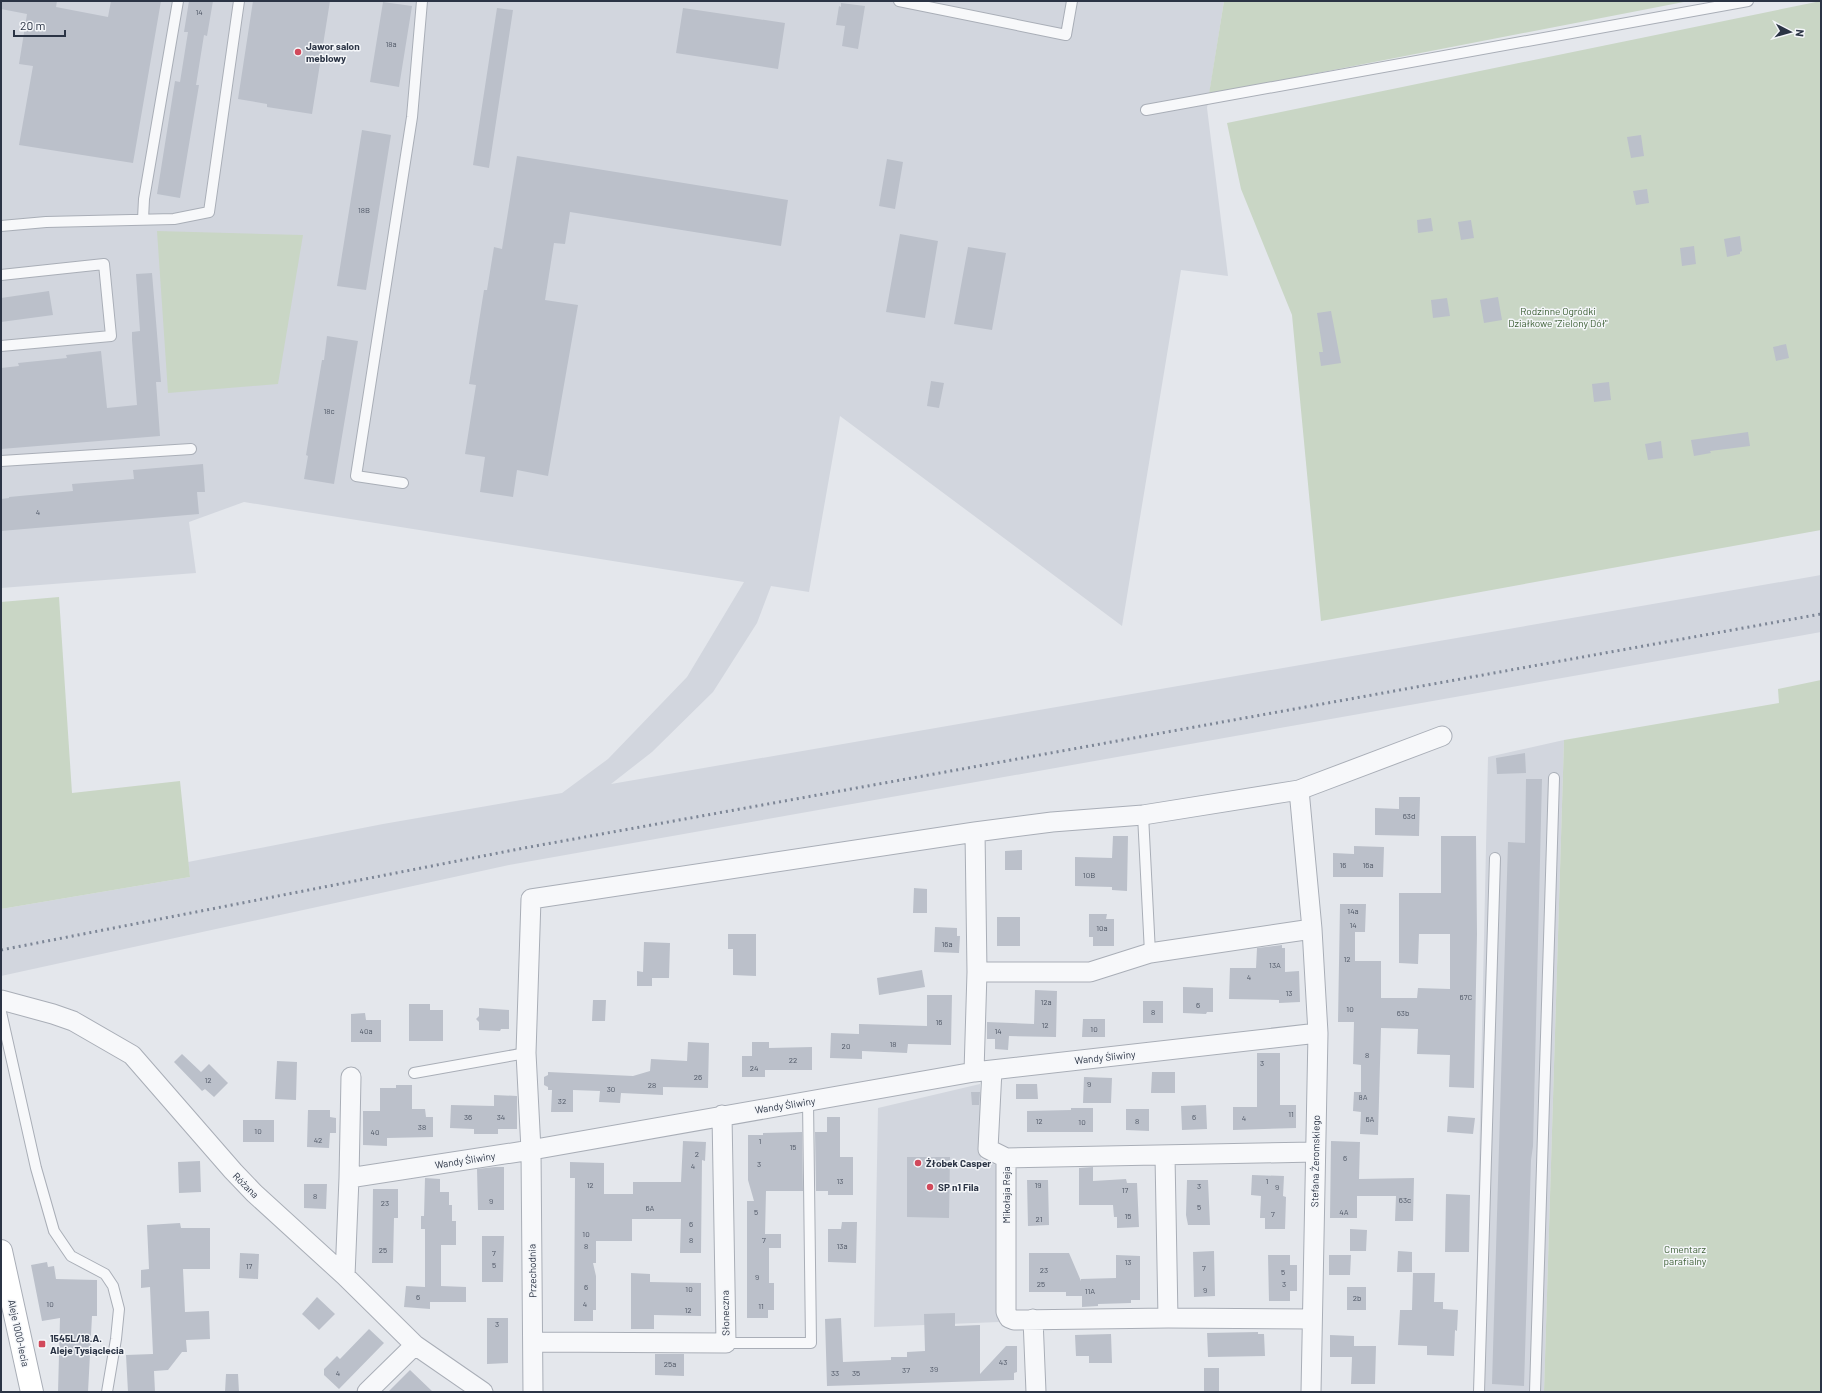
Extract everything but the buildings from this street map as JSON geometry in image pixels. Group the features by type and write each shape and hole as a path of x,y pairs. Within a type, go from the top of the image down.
{"street":[{"path":"1006,1158 988,1149 978,972 974,832 1052,822 1143,815 1299,790 1442,736"},
{"name":"Stefana Żeromskiego","path":"1299,790 1312,930 1318,1033 1311,1392"},
{"name":"Przechodnia","path":"533,1392 531,1150 526,1053 530,899 974,832"},
{"path":"978,972 1090,972 1150,952 1312,930"},
{"name":"Różana","path":"1,1000 74,1021 132,1055 233,1172 254,1193 345,1276 415,1345 483,1392"},
{"name":"Wandy Śliwiny","path":"349,1178 531,1150 722,1115 983,1071 1318,1033"},
{"path":"345,1276 351,1077"},
{"name":"Słoneczna","path":"533,1342 726,1343 722,1115"},
{"name":"Mikołaja Reja","path":"1312,1319 1168,1318 1014,1320 1009,1318 1006,1312 1006,1158 1315,1152"},
{"path":"1165,1156 1168,1318"},
{"name":"Aleje 1000-lecia","path":"1,1251 32,1392"},
{"path":"1033,1319 1036,1392"},
{"path":"367,1392 415,1345"}],"lane":[{"path":"143,219 144,199 178,1"},
{"path":"1,226 46,222 174,219 209,212 239,1"},
{"path":"403,483 356,476 412,117 422,1"},
{"path":"899,1 1066,35 1072,1"},
{"path":"1146,110 1748,1"},
{"path":"1,275 104,264 111,336 1,346"},
{"path":"1,461 191,449"},
{"path":"1535,1392 1554,778"},
{"path":"1143,815 1150,952"},
{"path":"1479,1392 1495,858"},
{"path":"1,1012 36,1168 54,1231 71,1256 105,1274 113,1286 119,1309 116,1339 107,1392"},
{"path":"414,1073 526,1053"},
{"path":"726,1343 812,1343 808,1101"}],"shaded area":[{"path":"1,1 1224,1 1207,108 1228,276 1181,270 1122,626 840,416 809,592 771,586 757,623 713,692 652,752 611,784 1821,575 1821,632 509,865 1,976 1,909 190,877 188,862 383,824 562,793 608,759 687,677 744,582 244,502 189,522 196,573 1,588"},
{"path":"1564,740 1544,1392 1474,1392 1488,757"},
{"path":"980,1084 981,1159 998,1166 999,1322 874,1327 878,1108"}],"green space":[{"path":"1224,1 1689,1 1209,94"},
{"name":"Rodzinne Ogródki Działkowe \"Zielony Dół\"","path":"1821,1 1821,530 1321,621 1292,315 1241,189 1227,123"},
{"path":"157,231 303,235 278,384 168,393"},
{"path":"59,597 72,793 180,781 190,877 1,909 1,602"},
{"name":"Cmentarz parafialny","path":"1821,680 1821,1392 1544,1392 1564,740 1779,703 1778,689"}],"railway":[{"path":"1,950 524,848 1821,614"}],"place":[{"name":"Jawor salon meblowy","path":"298,52"},
{"name":"Żłobek Casper","path":"918,1163"},
{"name":"SP n1 Fila","path":"930,1187"},
{"name":"1545L/18.A. Aleje Tysiąclecia","path":"42,1344"}]}
